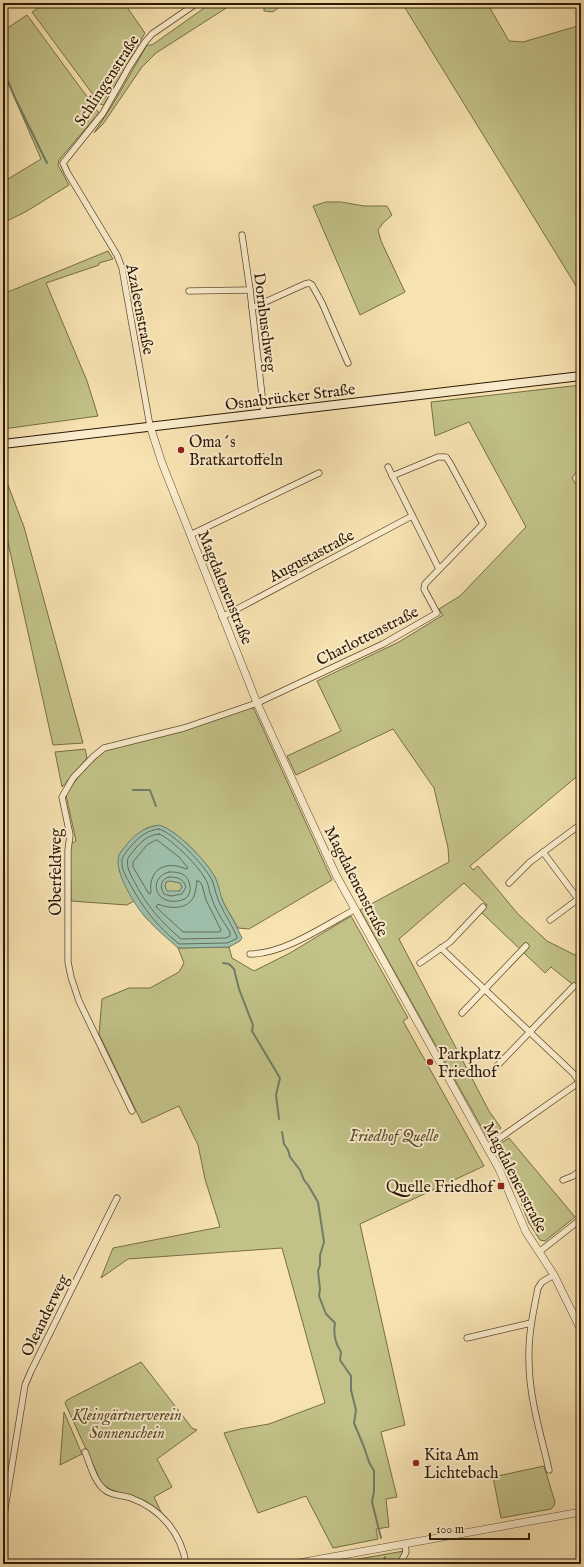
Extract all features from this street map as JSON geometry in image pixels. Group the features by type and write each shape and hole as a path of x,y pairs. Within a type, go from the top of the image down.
{"main road":[{"name":"Osnabrücker Straße","path":"3,444 581,376"}],"street":[{"name":"Schlingenstraße","path":"63,163 103,113 129,67 152,34 197,3"},
{"name":"Azaleenstraße","path":"63,163 117,255 122,268 150,426"},
{"name":"Dornbuschweg","path":"242,235 264,413"},
{"path":"252,308 309,283 312,285 322,303 348,364"},
{"path":"189,291 250,290"},
{"name":"Magdalenenstraße","path":"150,426 162,463 257,703 336,875 354,910 487,1147 508,1188 526,1232 554,1275 581,1330"},
{"name":"Charlottenstraße","path":"257,703 388,642 437,613 424,589 425,584 483,524 446,458 438,457 392,476"},
{"path":"388,467 439,568"},
{"path":"190,535 319,473"},
{"name":"Augustastraße","path":"222,617 412,516"},
{"name":"Oberfeldweg","path":"132,1111 79,1001 71,977 68,962 68,850 70,835 62,796 73,778 92,757 104,748 184,728 257,703"},
{"path":"509,883 530,862 581,824"},
{"path":"543,852 580,900 550,920"},
{"path":"420,963 450,942 483,907"},
{"path":"250,954 273,952 354,910"},
{"path":"462,1013 526,946"},
{"path":"441,948 574,1074 580,1082 487,1147"},
{"path":"495,1068 574,986"},
{"path":"563,1180 573,1176 581,1170"},
{"name":"Oleanderweg","path":"3,1521 25,1385 117,1198"},
{"path":"539,1252 581,1219"},
{"path":"549,1470 533,1397 529,1338 538,1288 542,1282 554,1275"},
{"path":"467,1338 531,1322"},
{"path":"85,1452 99,1484 105,1490 110,1493 127,1496 139,1501 166,1520 180,1543 186,1564"},
{"path":"293,1564 581,1512"},
{"path":"400,1564 406,1552 406,1544"}],"green space":[{"path":"40,3 124,3 145,33 104,105 100,104 32,12 42,6"},
{"path":"206,3 234,3 156,53 142,67 103,124 94,133 113,104 147,45 152,45 207,6"},
{"path":"264,3 285,3 273,12 264,11"},
{"path":"402,3 487,3 509,41 523,42 581,25 581,294"},
{"path":"27,15 99,113 59,160 58,165 69,185 27,211 3,223 3,182 41,159 3,71 3,31"},
{"path":"326,202 341,202 364,206 387,206 392,215 378,230 381,241 405,292 360,315 313,206"},
{"path":"108,251 113,259 46,283 87,381 98,416 3,429 3,294"},
{"path":"581,385 581,466 572,478 581,492 581,773 470,866 473,870 478,866 518,914 547,941 581,958 581,991 551,967 545,973 481,912 487,905 464,883 399,939 489,1111 501,1128 487,1137 360,910 449,862 448,848 434,788 393,729 296,775 287,756 341,731 317,681 399,642 443,615 439,609 460,596 526,527 469,422 435,436 431,402"},
{"path":"3,472 24,527 83,743 53,745 3,520"},
{"path":"250,707 254,709 332,880 249,929 238,928 219,893 216,880 199,856 175,834 160,826 152,826 145,829 139,836 119,870 134,901 127,905 71,901 70,844 76,841 66,795 74,782 94,760 106,750"},
{"path":"85,749 87,758 62,787 55,752"},
{"path":"170,881 180,883 182,887 180,891 167,892 165,886 166,882"},
{"name":"Friedhof Quelle","path":"351,916 408,1018 403,1021 484,1166 360,1224 405,1425 381,1432 397,1497 386,1499 389,1527 376,1529 378,1539 333,1548 306,1496 258,1513 224,1433 269,1424 325,1403 282,1248 128,1259 101,1278 113,1248 220,1227 205,1179 198,1145 179,1106 142,1123 99,1034 102,999 129,988 150,988 179,972 184,963 178,948 229,947 232,958 254,971 290,953"},
{"path":"509,1138 575,1217 545,1241 540,1240 529,1223 514,1186 496,1151 498,1145"},
{"name":"Kleingärtnerverein Sonnenschein","path":"141,1362 192,1428 197,1430 157,1459 172,1487 154,1497 162,1514 141,1500 109,1489 101,1482 65,1403 67,1400"},
{"path":"64,1412 82,1454 60,1465"},
{"path":"544,1466 555,1502 554,1506 551,1509 501,1518 493,1477"},
{"path":"404,1551 397,1564 330,1564"}],"water":[{"path":"159,825 166,828 182,839 211,870 215,877 224,904 242,938 240,941 229,947 178,948 142,913 126,888 119,870 118,862 119,855 122,850 134,836","holes":["170,881 180,883 182,887 180,891 167,891 165,886 166,882"]}],"waterway":[{"path":"3,69 15,98 47,163"},
{"path":"133,790 150,790 156,806"},
{"path":"223,963 229,964 234,969 239,989 253,1025 252,1031 280,1078 276,1095 279,1119"},
{"path":"282,1132 284,1144 290,1157 300,1170 304,1180 318,1202 324,1242 320,1255 320,1265 318,1271 320,1289 319,1296 326,1314 335,1323 334,1335 341,1352 340,1360 351,1376 351,1390 356,1410 354,1423 374,1471 374,1491 372,1502 381,1538"},
{"path":"383,1564 385,1557"}],"place":[{"name":"Oma´s Bratkartoffeln","path":"181,450"},
{"name":"Parkplatz Friedhof","path":"430,1062"},
{"name":"Quelle Friedhof","path":"501,1186"},
{"name":"Kita Am Lichtebach","path":"416,1463"}]}
